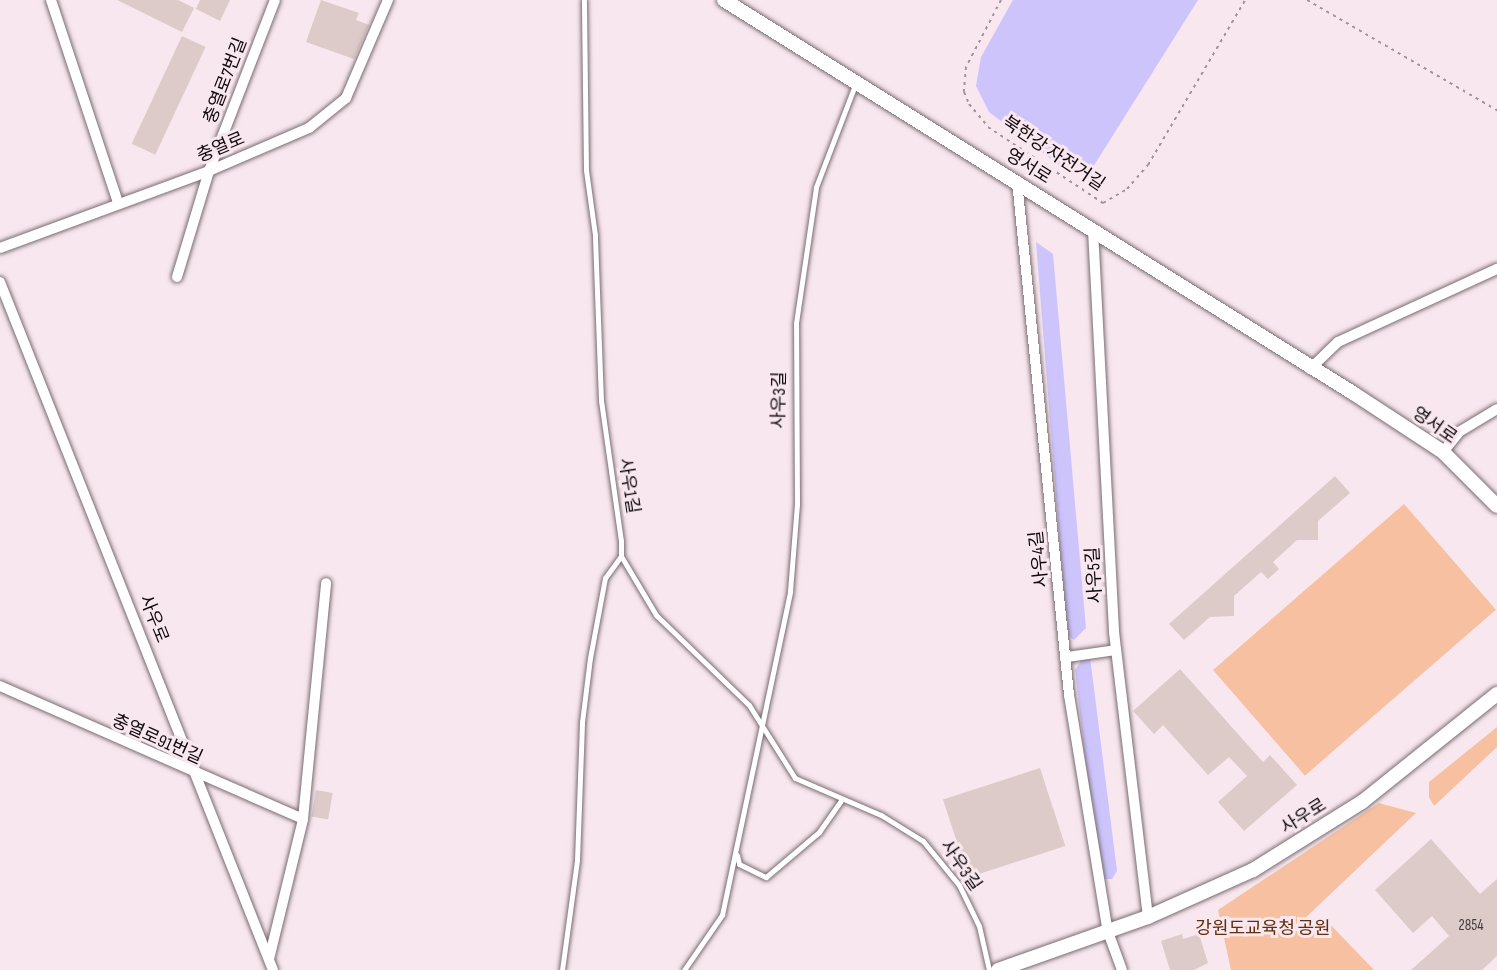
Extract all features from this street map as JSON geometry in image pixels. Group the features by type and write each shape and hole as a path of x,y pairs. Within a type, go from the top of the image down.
{"street":[{"path":"51,0 118,203"},
{"name":"충열로7번길","path":"177,277 209,171 275,0"},
{"name":"충열로","path":"0,249 118,203 209,171 309,128 346,98 388,0"},
{"name":"영서로","path":"724,0 1017,181 1443,452 1497,506"},
{"name":"사우4길","path":"1017,181 1067,657 1107,932"},
{"name":"사우5길","path":"1094,230 1116,650 1148,917"},
{"path":"1310,369 1338,342 1497,269"},
{"name":"사우로","path":"0,282 271,965"},
{"path":"1443,452 1459,432 1497,409"},
{"path":"271,965 303,819 326,583"},
{"path":"1067,657 1116,650"},
{"name":"충열로91번길","path":"0,686 196,776 303,819"},
{"name":"사우로","path":"998,970 1148,917 1253,870 1362,802 1497,694"},
{"path":"1107,932 1122,970"}],"lane":[{"name":"사우1길","path":"584,0 586,170 595,235 601,401 621,556"},
{"name":"사우3길","path":"684,970 722,915 737,854 760,724 795,559 796,323 816,187 856,82"},
{"path":"562,970 577,860 582,722 590,658 605,578 621,556 656,615 720,674 760,724"},
{"name":"사우3길","path":"760,724 795,778 841,800 881,815 923,841 959,885 979,926 989,970"},
{"path":"737,854 739,864 766,877 819,832 841,800"}],"path":[{"name":"북한강 자전거길","path":"1000,0 966,67 964,92 969,104 988,127 1103,203 1127,189 1148,165 1245,0"},
{"path":"1307,0 1497,110"}],"green space":[{"path":"1404,504 1496,610 1305,776 1213,670"},
{"path":"1497,727 1497,747 1434,806 1429,797 1429,782"},
{"name":"강원도교육청 공원","path":"1379,803 1416,813 1303,920 1312,932 1325,919 1374,970 1231,970 1218,910"}],"shaded area":[{"path":"1013,0 1198,0 1093,167 1059,165 989,112 976,86 981,57"},
{"path":"1036,242 1053,254 1086,628 1074,640 1067,635"},
{"path":"1090,657 1117,871 1112,879 1099,879 1075,670 1083,658"}],"building":[{"path":"117,0 178,0 194,8 182,32"},
{"path":"200,0 230,0 220,21 196,9"},
{"path":"321,0 359,13 356,20 369,25 354,59 306,42"},
{"path":"182,36 206,47 155,155 132,144"},
{"path":"1335,476 1350,493 1318,521 1318,540 1297,540 1273,562 1279,569 1268,579 1261,572 1234,596 1234,616 1210,617 1184,640 1169,624"},
{"path":"1180,669 1263,762 1270,755 1297,785 1244,831 1218,802 1247,776 1229,757 1208,775 1163,725 1154,734 1133,711"},
{"path":"1040,768 1065,846 968,878 943,800"},
{"path":"316,790 333,793 328,820 311,817"},
{"path":"1431,839 1480,894 1497,879 1497,956 1482,970 1411,970 1449,936 1432,916 1413,933 1375,890"},
{"path":"1182,934 1183,939 1199,934 1208,963 1194,970 1170,970 1161,941"}]}
